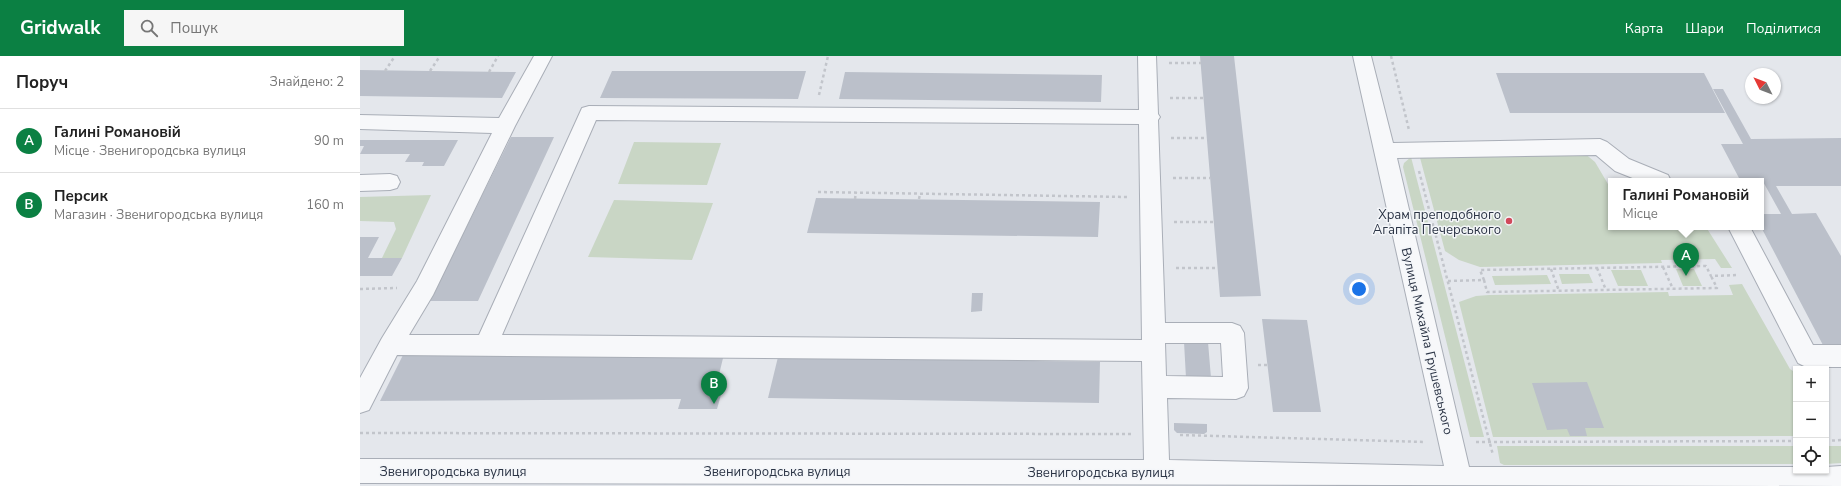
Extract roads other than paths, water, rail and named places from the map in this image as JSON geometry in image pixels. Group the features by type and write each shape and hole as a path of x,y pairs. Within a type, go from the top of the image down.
{"street":[{"path":"360,402 390,345 425,288 505,126 543,56"},
{"name":"Вулиця Михайла Грушевського","path":"1362,56 1385,150 1460,482"},
{"path":"1147,59 1150,118 1150,188 1157,479"},
{"path":"486,346 589,113 1150,118"},
{"path":"360,122 505,126"},
{"path":"1385,150 1600,147 1622,165 1654,178"},
{"path":"360,183 390,182"},
{"path":"1741,230 1806,356 1841,356"},
{"path":"390,345 486,346 1154,342 1232,333 1236,388 1155,387"},
{"name":"Звенигородська вулиця","path":"360,471 419,478 1157,479 1460,482 1499,480 1806,483 1841,479"}],"place":[{"name":"Храм преподобного Агапіта Печерського","path":"1509,221"},
{"name":"Галині Романовій","path":"1686,276"},
{"name":"Персик","path":"714,404"}]}
